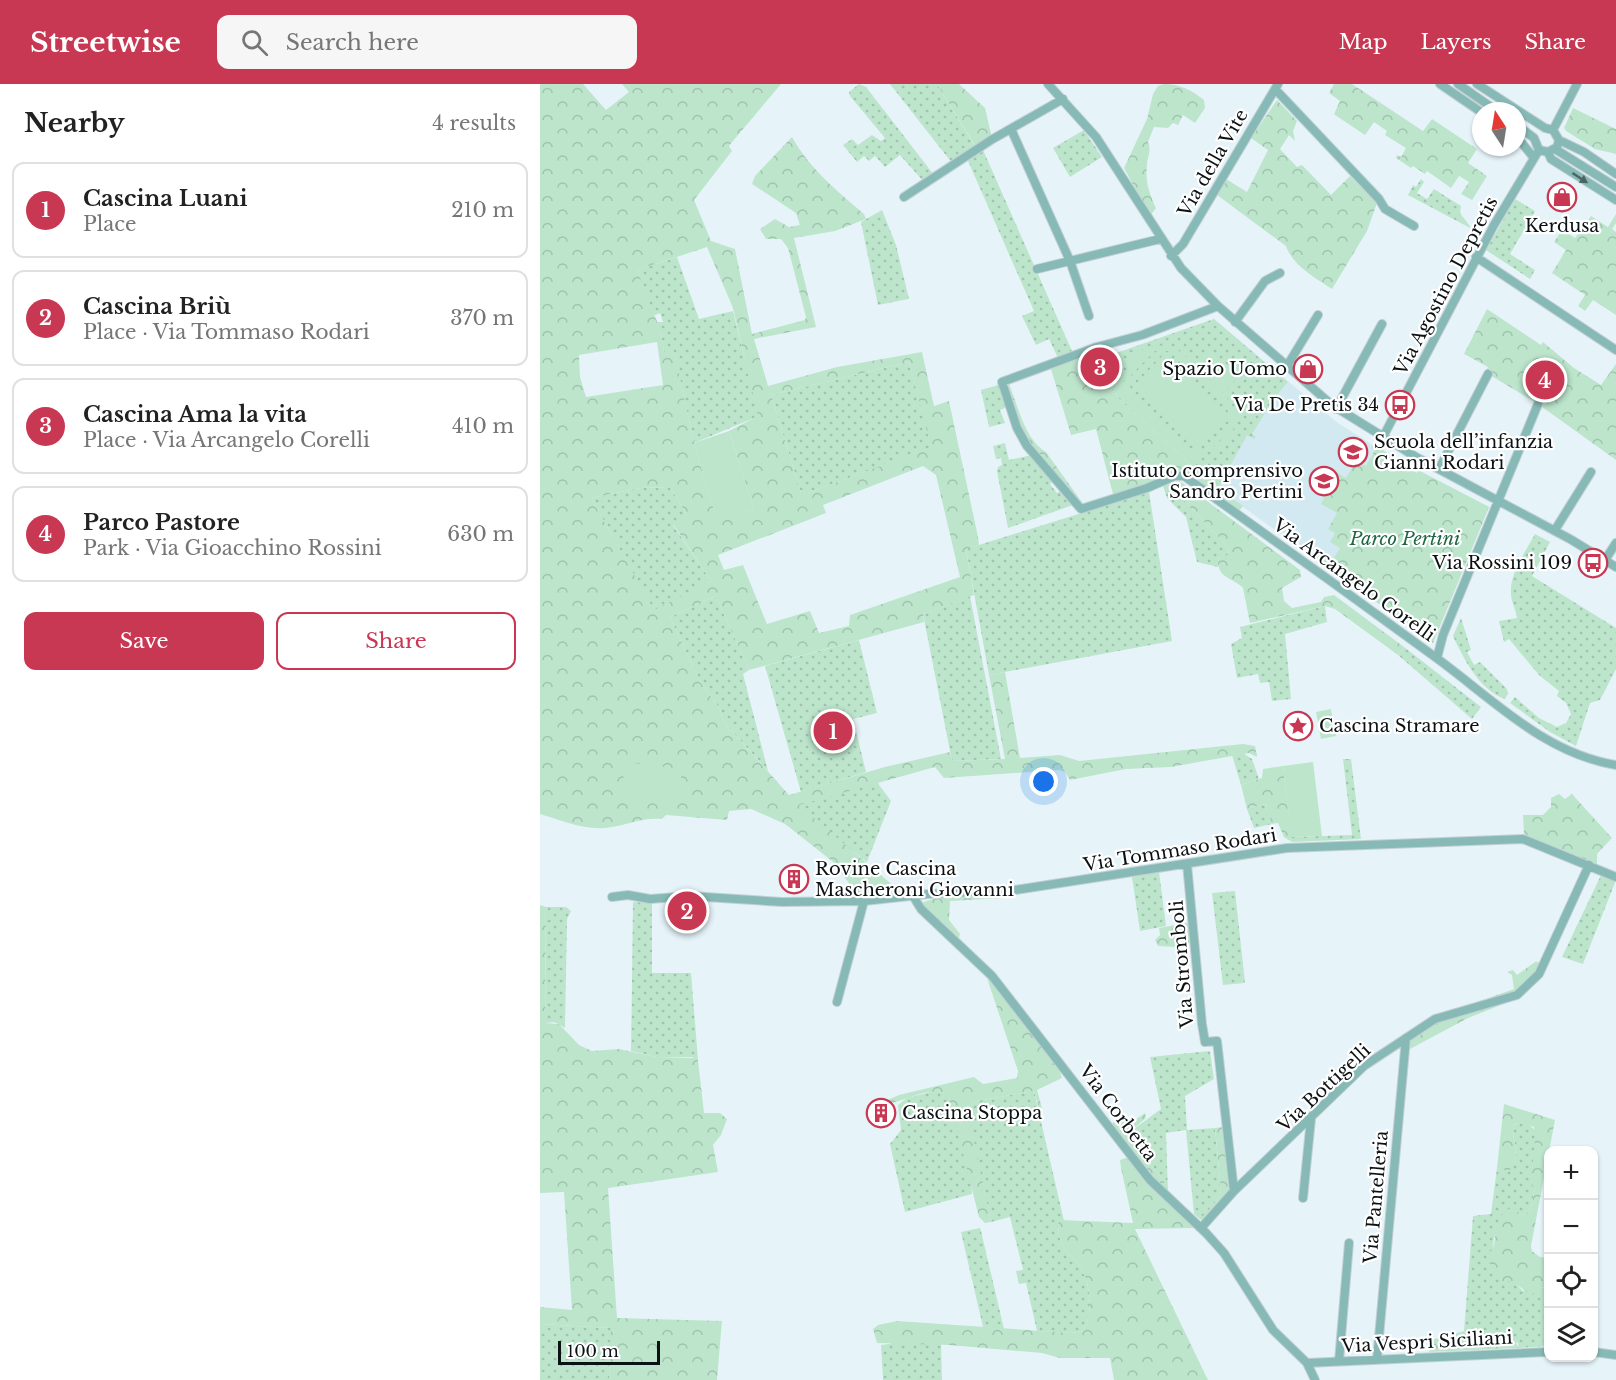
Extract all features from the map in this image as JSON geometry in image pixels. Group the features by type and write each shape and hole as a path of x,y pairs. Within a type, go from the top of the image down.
{"street":[{"path":"1048,84 1101,145 1172,256 1235,322 1336,409 1439,470 1555,530 1616,567"},
{"path":"1440,84 1472,106"},
{"path":"1458,84 1484,102"},
{"path":"1477,84 1549,129 1559,140 1614,170"},
{"path":"1534,138 1538,131 1549,129 1577,84"},
{"path":"1277,87 1379,199 1385,209 1414,226"},
{"name":"Via della Vite","path":"1172,256 1188,234 1277,87"},
{"path":"904,197 1063,99"},
{"path":"1011,129 1070,261 1089,316"},
{"path":"1526,132 1534,138 1539,150 1580,158 1604,174 1614,170"},
{"path":"1559,140 1551,151 1551,159 1616,200"},
{"path":"1526,149 1533,158"},
{"name":"Via Agostino Depretis","path":"1383,437 1476,257 1539,150"},
{"path":"1568,156 1616,187"},
{"path":"1037,269 1160,239"},
{"path":"1476,257 1616,350"},
{"path":"1235,322 1265,281 1280,273"},
{"name":"Via Arcangelo Corelli","path":"1218,306 1002,382 1017,428 1027,446 1081,509 1175,476 1184,476 1437,658"},
{"path":"1287,366 1318,315"},
{"path":"1336,409 1382,324"},
{"path":"1439,470 1488,374"},
{"path":"1538,404 1443,634 1437,658 1542,737 1593,761 1616,765"},
{"path":"1555,530 1591,472"},
{"path":"1605,560 1616,543"},
{"name":"Via Tommaso Rodari","path":"612,897 628,895 650,899 690,896 742,900 864,901 1015,890 1287,848 1523,839 1616,877"},
{"name":"Via Stromboli","path":"1187,864 1202,1024 1205,1042 1217,1041 1234,1191"},
{"name":"Via Bottigelli","path":"1201,1228 1234,1191 1364,1066 1435,1019 1517,995 1528,987 1539,974 1589,865"},
{"name":"Via Corbetta","path":"913,896 921,909 992,976 1150,1180 1201,1228 1229,1259 1269,1325 1308,1366"},
{"path":"837,1002 864,901"},
{"name":"Via Pantelleria","path":"1377,1359 1406,1038"},
{"path":"1303,1198 1311,1119"},
{"path":"1339,1361 1349,1243"},
{"name":"Via Vespri Siciliani","path":"1308,1366 1339,1361 1544,1352"},
{"path":"1598,1353 1616,1355"},
{"path":"1308,1366 1315,1380"}],"shaded area":[{"name":"Istituto comprensivo Sandro Pertini","path":"1214,319 1338,423 1417,473 1418,470 1489,507 1433,643 1218,489 1120,400 1108,382 1102,358"}],"green space":[{"path":"540,84 583,84 606,110 629,92 622,84 781,84 729,146 732,151 694,200 711,241 735,249 752,334 805,320 806,317 788,248 781,239 766,239 760,229 775,219 789,227 800,225 796,213 752,184 755,176 792,137 815,169 864,214 866,219 835,231 794,238 816,327 754,339 768,386 837,367 922,352 934,406 949,401 979,545 966,549 974,595 923,614 924,622 749,670 716,596 670,617 700,682 720,709 723,721 789,795 885,767 950,752 952,761 1005,759 989,675 1005,672 1020,758 1060,755 1079,761 1243,744 1255,746 1257,757 1249,753 1171,767 1126,769 1070,780 1065,772 1059,770 944,778 935,767 799,805 903,894 858,895 832,861 785,824 751,809 729,811 727,820 666,815 662,819 647,819 613,827 597,828 572,824 540,814","holes":["707,247 733,308 758,416 729,431 754,510 717,520 694,443 674,351 664,352 661,332 637,270","657,342 663,385 586,397 580,377 579,355","909,362 931,447 808,493 801,493 771,395","923,466 936,475 960,577 850,615 849,626 819,633 810,611 767,624 743,565 724,570 718,555 826,513 823,505","670,487 687,515 673,524 711,581 654,610 591,498 640,488"]},
{"path":"859,84 866,87 934,175 924,182 900,155 885,167 875,156 869,161 864,156 857,162 843,145 852,139 858,145 872,135 881,141 885,138 850,96 849,92"},
{"path":"890,84 937,84 976,148 952,163"},
{"path":"937,84 959,84 985,108 992,138 977,149"},
{"path":"1164,84 1180,86 1195,93 1204,100 1205,108 1195,123 1183,115 1178,125 1173,123 1168,128 1154,127 1148,142 1147,182 1156,208 1150,216 1124,168 1147,119 1153,94 1158,86"},
{"path":"1334,84 1352,84 1423,131 1432,119 1472,146 1472,156 1468,163 1487,176 1472,200 1461,194 1469,182 1459,176 1451,188 1427,171 1425,174 1396,158 1397,155 1401,157 1406,148 1385,135 1387,131 1374,122 1365,135 1334,114 1340,101 1329,93"},
{"path":"1277,100 1297,121 1293,131 1295,141 1289,135 1280,149 1297,167 1302,165 1331,195 1350,176 1377,203 1367,231 1332,289 1299,265 1286,246 1217,195 1226,179 1247,192 1268,150 1251,138"},
{"path":"1573,108 1616,129 1616,154 1595,149 1566,131 1564,128"},
{"path":"1084,130 1102,157 1070,177 1053,148"},
{"path":"983,150 1072,351 1058,358 1049,339 1036,345 1022,316 1034,311 968,161"},
{"path":"1421,179 1424,182 1417,193 1427,199 1434,189 1461,206 1460,213 1472,229 1408,195 1413,185 1416,187"},
{"path":"1515,199 1535,211 1510,254 1535,270 1530,279 1486,250"},
{"path":"882,210 896,245 909,299 878,305 861,222"},
{"path":"1616,214 1616,223 1612,229 1616,232 1616,315 1593,300 1585,311 1578,306 1585,295 1552,273 1566,250 1554,242 1562,230 1575,238 1591,216 1608,227"},
{"path":"677,257 699,319 733,311 759,416 694,443 674,352 664,352 661,333 655,322 663,322 660,313 653,316 637,270"},
{"path":"1487,309 1541,345 1543,342 1574,368 1601,385 1616,364 1616,460 1538,404 1485,372 1488,367 1464,354"},
{"path":"1214,319 1288,382 1273,400 1252,434 1256,437 1254,439 1247,435 1218,489 1120,400 1108,382 1102,358"},
{"path":"1156,345 1178,350 1222,391 1235,413 1235,423 1227,439 1212,451 1193,454 1199,460 1194,464 1112,386 1117,381 1125,388 1127,366 1135,355","holes":["1155,351 1173,353 1187,364 1214,391 1229,415 1164,354 1133,387 1198,449 1229,416 1229,424 1223,438 1212,447 1198,450 1174,438 1155,420 1132,390 1129,383 1133,377 1131,375"]},
{"path":"1209,348 1239,376 1224,392 1194,363"},
{"path":"1091,354 1099,383 1108,382 1120,400 1218,489 1243,506 1239,511 1196,480 1175,476 1114,498 1096,429 1071,435 1051,369"},
{"path":"909,362 932,447 808,493 801,493 771,395"},
{"path":"1009,384 1027,431 1039,447 1046,452 1084,505 1080,505 1024,437 1006,388"},
{"path":"998,385 1007,407 1000,410 1005,423 989,427 981,390"},
{"path":"729,431 754,510 717,521 694,443"},
{"path":"1005,443 1009,460 1032,455 1053,481 1050,484 1057,493 1060,491 1073,505 1008,528 997,471 1002,465 1001,458 996,459 993,446"},
{"name":"Parco Pertini","path":"1374,444 1417,473 1418,470 1489,507 1433,643 1312,555 1314,552 1332,561 1340,548 1330,542 1335,533 1328,529 1337,513 1321,504 1325,496 1316,491 1329,468 1346,478 1356,461 1366,466 1375,450 1371,448"},
{"path":"1180,481 1300,570 1301,577 1282,588 1284,601 1292,608 1321,602 1324,597 1334,595 1404,647 1398,655 1335,609 1325,606 1250,623 1243,588 1226,577 1218,566 1218,559 1229,554 1227,546 1177,493 1173,482"},
{"path":"1173,482 1177,493 1227,546 1229,555 1218,559 1218,567 1197,562 1186,517 1167,498 1163,486"},
{"path":"670,487 687,515 673,525 711,581 654,611 591,498 640,488"},
{"path":"1149,492 1172,641 989,675 966,549"},
{"path":"1535,534 1550,542 1532,576 1616,628 1616,669 1600,700 1590,703 1576,746 1550,732 1510,703 1515,697 1539,718 1557,727 1566,723 1571,714 1566,703 1557,696 1559,691 1539,675 1509,639 1504,642 1499,621 1517,618 1511,597 1511,586 1519,563"},
{"path":"716,596 749,670 743,674 768,771 723,721 720,709 700,682 670,617"},
{"path":"970,596 1001,759 952,761 923,614"},
{"path":"1325,606 1327,622 1285,634 1291,699 1272,701 1269,682 1260,683 1258,674 1237,678 1231,644 1242,638 1240,627"},
{"path":"1461,618 1471,650 1467,652 1474,665 1480,662 1507,689 1508,694 1505,699 1487,689 1473,673 1462,654 1453,636"},
{"path":"859,640 877,713 853,719 866,772 801,792 765,666"},
{"path":"1404,647 1481,707 1472,719 1398,655"},
{"path":"1331,709 1336,736 1321,739 1316,712"},
{"path":"1243,753 1252,759 1259,779 1241,785 1232,755"},
{"path":"1343,759 1351,759 1361,839 1292,842 1291,837 1352,835"},
{"path":"625,762 682,769 678,806 621,799"},
{"path":"1313,762 1322,836 1291,837 1283,766"},
{"path":"1283,766 1292,842 1284,837 1278,823 1272,824 1265,804 1247,809 1241,785 1262,778 1263,769"},
{"path":"877,782 891,801 867,862 831,835 798,805"},
{"path":"1559,794 1565,799 1572,794 1612,838 1597,854 1597,865 1524,834 1523,815 1543,815 1551,807 1551,798"},
{"path":"1265,804 1272,824 1254,828 1247,809"},
{"path":"1159,872 1166,926 1140,931 1132,877"},
{"path":"1602,873 1616,880 1583,964 1562,957"},
{"path":"1235,891 1245,983 1223,985 1212,893"},
{"path":"1003,894 1005,898 950,901 949,920 960,934 959,938 921,903 936,898"},
{"path":"633,902 652,903 652,973 691,973 698,1060 692,1057 656,1057 631,1051"},
{"path":"540,905 546,907 545,1023 559,1024 579,1045 592,1051 619,1049 656,1057 695,1058 698,1060 704,1113 720,1113 727,1119 721,1135 713,1145 718,1172 608,1188 617,1318 722,1321 717,1380 609,1380 611,1328 540,1324 540,1307 572,1310 564,1192 540,1193"},
{"path":"546,907 566,907 571,911 567,919 565,1028 555,1022 545,1023"},
{"path":"1192,922 1193,942 1176,947 1158,946 1155,940 1160,935 1159,928"},
{"path":"1535,962 1540,962 1540,970 1516,993 1470,1008 1471,1004 1514,989 1512,975 1507,972 1513,970 1517,975"},
{"path":"987,978 1057,1062 1062,1078 1037,1090 1042,1108 1039,1109 1034,1091 977,1101 967,1107 991,1222 985,1223 979,1217 948,1094 933,1091 893,1103 883,1102 899,1095 974,1077 983,1084 1017,1078 1018,1071"},
{"path":"1516,999 1468,1018 1410,1049 1406,1046 1407,1039 1436,1020"},
{"path":"1210,1051 1214,1079 1185,1096 1187,1130 1215,1128 1221,1191 1219,1198 1201,1220 1194,1214 1186,1130 1166,1133 1168,1193 1164,1190 1164,1181 1127,1134 1161,1109 1150,1057"},
{"path":"934,1091 948,1093 971,1179 972,1194 905,1212 890,1144 901,1130 898,1105 907,1098"},
{"path":"1034,1091 1064,1221 1058,1224 1059,1234 1064,1247 1083,1272 1088,1286 1090,1310 1083,1331 1071,1333 1037,1331 1026,1283 1019,1284 1016,1271 1023,1270 1010,1217 991,1222 967,1115 967,1107 977,1101"},
{"path":"1504,1104 1555,1120 1550,1146 1544,1146 1544,1178 1531,1246 1532,1251 1544,1258 1544,1288 1540,1288 1538,1293 1530,1294 1513,1282 1500,1281 1490,1262 1489,1252 1494,1249 1497,1225 1506,1211 1511,1208 1523,1215 1530,1211 1535,1188 1531,1183 1534,1127 1519,1123 1513,1125 1516,1154 1513,1165 1509,1171 1497,1168"},
{"path":"1145,1113 1146,1118 1127,1134 1164,1181 1164,1190 1112,1124 1115,1120 1135,1120"},
{"path":"1528,1124 1535,1130 1535,1188 1530,1211 1523,1215 1515,1211 1498,1231 1493,1245 1502,1267 1523,1291 1544,1288 1544,1346 1518,1348 1518,1343 1499,1335 1480,1339 1471,1337 1464,1331 1473,1216 1491,1214 1497,1168 1509,1170 1513,1164 1516,1154 1513,1125"},
{"path":"1222,1127 1230,1190 1203,1222 1201,1218 1219,1198 1221,1191 1215,1128"},
{"path":"1130,1159 1153,1188 1195,1228 1135,1229 1208,1380 1114,1380 1110,1358 1060,1358 1042,1353 949,1345 877,1343 873,1329 878,1325 897,1321 1071,1333 1083,1331 1090,1310 1088,1286 1079,1265 1061,1241 1058,1224 1060,1220 1133,1223 1120,1160"},
{"path":"980,1228 1004,1329 983,1327 961,1232"},
{"path":"540,1324 612,1328 609,1380 540,1380"},
{"path":"1464,1331 1475,1338 1508,1337 1515,1339 1518,1348 1429,1352 1431,1340"},
{"path":"941,1344 942,1380 883,1380 881,1345"}],"place":[{"name":"Kerdusa","path":"1562,197"},
{"name":"Cascina Ama la vita","path":"1100,367"},
{"name":"Spazio Uomo","path":"1308,369"},
{"name":"Parco Pastore","path":"1545,380"},
{"name":"Via De Pretis 34","path":"1400,405"},
{"name":"Scuola dell’infanzia Gianni Rodari","path":"1353,452"},
{"name":"Istituto comprensivo Sandro Pertini","path":"1324,481"},
{"name":"Via Rossini 109","path":"1593,563"},
{"name":"Cascina Stramare","path":"1298,726"},
{"name":"Cascina Luani","path":"833,731"},
{"name":"Rovine Cascina Mascheroni Giovanni","path":"794,879"},
{"name":"Cascina Briù","path":"687,911"},
{"name":"Cascina Stoppa","path":"881,1113"}]}
